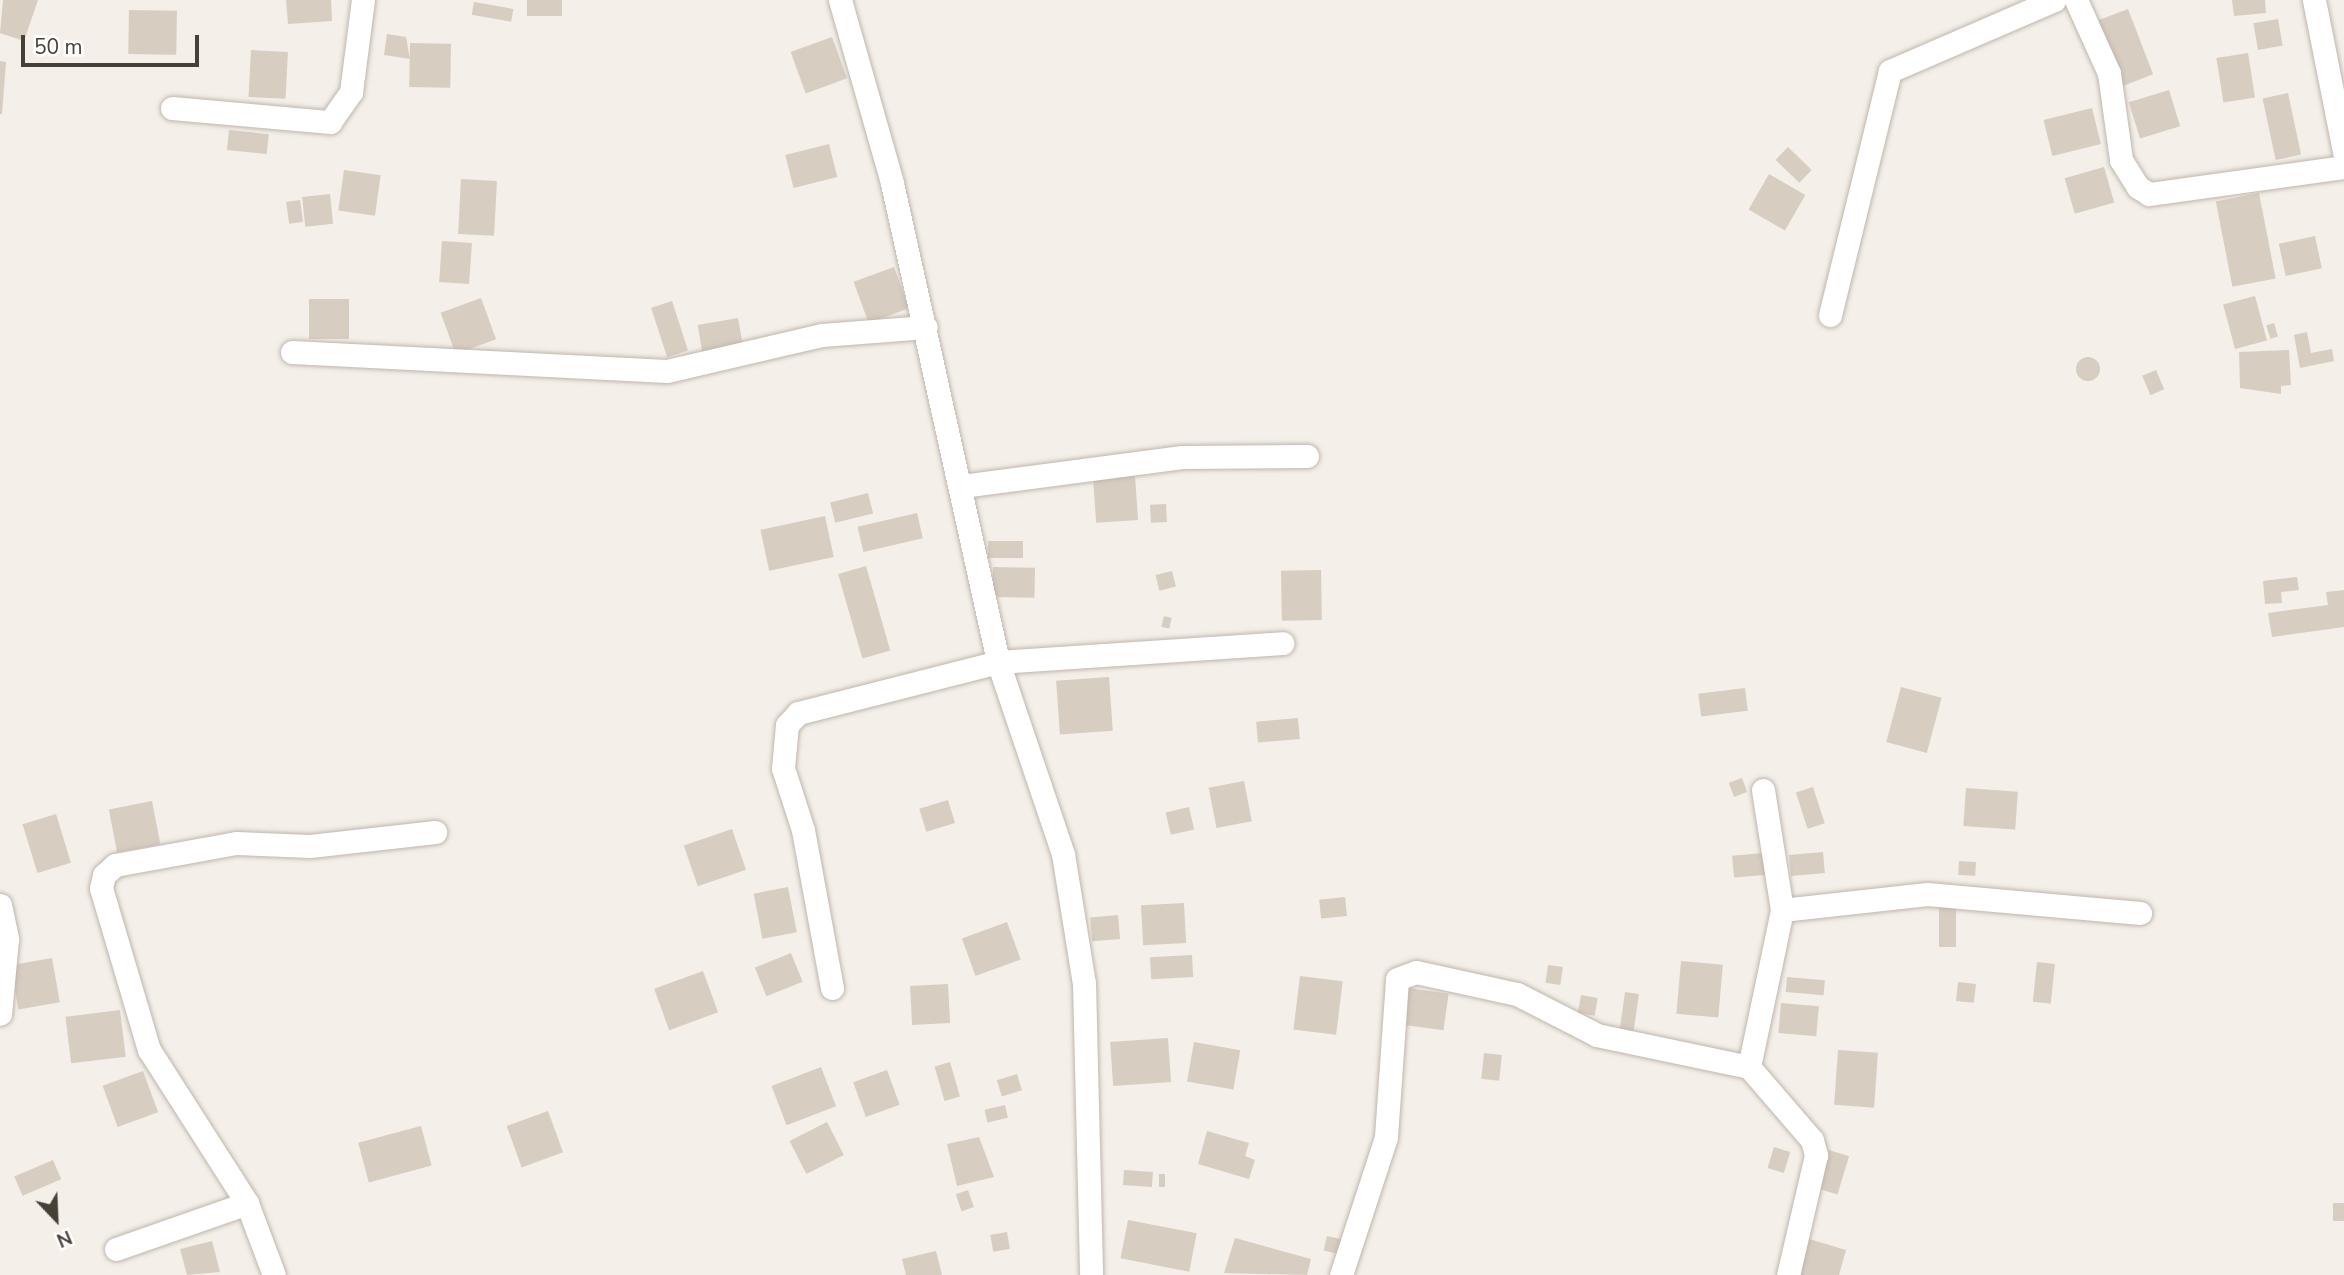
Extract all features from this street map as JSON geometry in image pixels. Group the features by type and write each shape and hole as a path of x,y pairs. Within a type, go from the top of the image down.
{"street":[{"path":"172,108 330,121 351,92 363,0"},
{"path":"840,0 926,327 998,662 1063,854 1084,983 1091,1275"},
{"path":"1830,314 1890,71 2054,0"},
{"path":"2076,0 2109,73 2121,160 2138,187 2149,194 2344,167"},
{"path":"2314,0 2344,151"},
{"path":"292,352 667,371 822,335 926,327"},
{"path":"962,486 1182,457 1307,456"},
{"path":"832,988 803,830 783,768 787,725 798,713 998,662 1282,643"},
{"path":"1749,1067 1782,910 1763,790"},
{"path":"274,1275 247,1203 149,1050 101,888 104,875 115,865 236,843 310,846 435,832"},
{"path":"1782,910 1927,894 2140,913"},
{"path":"0,905 8,939 0,1014"},
{"path":"1341,1275 1387,1137 1397,979 1405,973 1466,979 1517,994 1597,1035 1749,1067 1812,1140 1816,1155 1788,1275"},
{"path":"116,1249 247,1203"}],"building":[{"path":"3,0 38,0 24,41 0,33"},
{"path":"286,0 331,0 332,21 288,24"},
{"path":"527,0 562,0 562,16 527,16"},
{"path":"2232,0 2265,0 2266,13 2234,16"},
{"path":"474,2 513,9 511,22 472,15"},
{"path":"2128,9 2153,74 2122,86 2097,21"},
{"path":"129,10 177,11 176,55 128,54"},
{"path":"2278,19 2283,46 2258,50 2253,23"},
{"path":"387,34 406,37 410,59 384,55"},
{"path":"832,37 847,78 806,93 791,52"},
{"path":"410,43 451,44 450,88 409,87"},
{"path":"251,50 288,52 285,99 249,97"},
{"path":"2248,53 2255,97 2223,102 2216,58"},
{"path":"0,61 6,62 2,114 0,114"},
{"path":"2169,90 2180,126 2140,139 2129,102"},
{"path":"2288,93 2301,155 2276,160 2263,98"},
{"path":"2092,108 2101,144 2052,156 2043,120"},
{"path":"229,130 269,134 267,154 227,150"},
{"path":"829,144 837,177 794,188 785,155"},
{"path":"1788,147 1812,170 1799,183 1775,160"},
{"path":"2104,167 2114,203 2075,214 2065,178"},
{"path":"344,170 381,175 375,216 338,211"},
{"path":"1769,174 1805,195 1785,231 1748,210"},
{"path":"461,179 497,181 494,236 458,234"},
{"path":"2259,193 2276,278 2232,287 2216,201"},
{"path":"330,194 333,224 305,227 302,197"},
{"path":"300,200 303,222 289,224 286,202"},
{"path":"2315,236 2322,268 2286,276 2279,244"},
{"path":"442,241 472,243 469,284 439,282"},
{"path":"894,267 909,308 869,323 854,282"},
{"path":"2255,296 2267,340 2235,349 2223,305"},
{"path":"481,298 496,339 456,354 441,313"},
{"path":"309,299 349,299 349,339 309,339"},
{"path":"672,301 688,350 667,357 651,308"},
{"path":"738,318 743,346 702,353 698,325"},
{"path":"2274,323 2278,336 2270,339 2266,325"},
{"path":"2307,332 2311,353 2332,349 2334,361 2300,368 2294,335"},
{"path":"2289,350 2291,385 2281,386 2281,394 2240,388 2239,352"},
{"path":"2083,357 2093,357 2100,364 2100,374 2093,381 2083,381 2076,374 2076,364"},
{"path":"2156,370 2164,389 2150,395 2142,376"},
{"path":"1135,476 1138,520 1096,523 1093,479"},
{"path":"868,493 873,513 835,523 830,502"},
{"path":"1166,504 1167,522 1151,523 1150,505"},
{"path":"917,513 923,538 863,552 858,527"},
{"path":"825,516 834,557 769,571 760,530"},
{"path":"988,541 1023,541 1023,558 988,558"},
{"path":"866,566 890,651 862,659 838,574"},
{"path":"993,567 1035,568 1034,598 992,597"},
{"path":"1321,570 1322,620 1282,621 1281,571"},
{"path":"1172,571 1176,587 1159,591 1156,575"},
{"path":"2297,577 2299,590 2281,592 2282,603 2265,604 2263,581"},
{"path":"2344,590 2344,627 2272,637 2268,613 2328,605 2326,592"},
{"path":"1164,616 1172,618 1169,629 1161,627"},
{"path":"1109,677 1113,731 1060,735 1056,681"},
{"path":"1901,687 1942,698 1927,753 1886,742"},
{"path":"1745,688 1748,711 1701,717 1698,694"},
{"path":"1298,718 1300,739 1258,743 1256,722"},
{"path":"1742,778 1747,792 1734,797 1729,783"},
{"path":"1244,781 1252,821 1216,828 1209,788"},
{"path":"1813,787 1825,823 1808,829 1796,793"},
{"path":"1966,788 2018,792 2015,830 1963,826"},
{"path":"948,800 955,823 926,832 919,809"},
{"path":"152,801 160,844 117,853 109,809"},
{"path":"1189,807 1194,829 1171,835 1166,812"},
{"path":"56,814 71,863 37,873 23,824"},
{"path":"732,829 746,870 698,886 684,846"},
{"path":"1823,852 1825,873 1791,876 1789,855"},
{"path":"1763,853 1765,875 1734,878 1732,856"},
{"path":"1959,861 1976,862 1975,876 1958,875"},
{"path":"788,887 797,932 762,939 754,894"},
{"path":"1345,897 1347,916 1321,919 1319,900"},
{"path":"1184,903 1186,943 1143,945 1141,905"},
{"path":"1939,905 1956,905 1956,947 1939,947"},
{"path":"1118,915 1120,939 1092,941 1090,917"},
{"path":"1007,922 1021,960 976,976 962,938"},
{"path":"791,953 803,982 766,996 755,968"},
{"path":"1192,955 1193,977 1151,979 1150,957"},
{"path":"52,958 60,1002 18,1010 11,965"},
{"path":"1681,961 1723,965 1718,1017 1676,1014"},
{"path":"2037,962 2055,964 2051,1004 2033,1002"},
{"path":"1548,965 1563,967 1560,985 1545,983"},
{"path":"703,971 718,1012 669,1030 654,989"},
{"path":"1300,976 1343,981 1336,1035 1293,1030"},
{"path":"1787,977 1825,980 1824,995 1786,992"},
{"path":"1958,982 1976,984 1974,1003 1956,1001"},
{"path":"948,984 950,1023 912,1025 910,986"},
{"path":"1408,988 1449,994 1443,1030 1403,1025"},
{"path":"1625,992 1639,994 1633,1034 1619,1032"},
{"path":"1581,995 1598,998 1595,1016 1578,1013"},
{"path":"1781,1003 1819,1006 1816,1036 1778,1033"},
{"path":"120,1010 126,1057 71,1063 65,1017"},
{"path":"1168,1038 1171,1082 1113,1086 1110,1042"},
{"path":"1194,1042 1240,1050 1233,1090 1187,1081"},
{"path":"1838,1050 1878,1053 1874,1108 1834,1105"},
{"path":"1484,1053 1502,1055 1499,1081 1481,1079"},
{"path":"950,1062 960,1097 945,1101 935,1066"},
{"path":"821,1067 836,1106 787,1125 772,1086"},
{"path":"887,1070 900,1105 866,1117 853,1082"},
{"path":"143,1071 158,1112 118,1127 103,1086"},
{"path":"1017,1074 1022,1090 1002,1096 997,1080"},
{"path":"1005,1105 1008,1118 987,1122 985,1110"},
{"path":"548,1111 563,1152 522,1167 507,1126"},
{"path":"827,1122 844,1155 806,1174 790,1141"},
{"path":"421,1126 432,1166 369,1182 358,1143"},
{"path":"1207,1131 1249,1143 1245,1156 1255,1160 1249,1179 1198,1164"},
{"path":"979,1137 994,1177 957,1186 947,1144"},
{"path":"1774,1147 1790,1152 1784,1173 1768,1168"},
{"path":"1829,1150 1849,1156 1837,1194 1817,1188"},
{"path":"53,1160 61,1179 23,1196 14,1176"},
{"path":"1124,1170 1153,1172 1152,1187 1123,1185"},
{"path":"1159,1174 1165,1174 1165,1187 1159,1187"},
{"path":"968,1190 974,1207 962,1211 956,1194"},
{"path":"2333,1203 2344,1203 2344,1221 2333,1221"},
{"path":"1128,1220 1197,1233 1189,1272 1121,1258"},
{"path":"1007,1232 1010,1249 993,1252 990,1235"},
{"path":"1327,1236 1344,1240 1340,1254 1324,1251"},
{"path":"1235,1238 1311,1259 1307,1275 1224,1273"},
{"path":"1806,1238 1846,1250 1839,1275 1795,1275"},
{"path":"212,1241 220,1272 187,1275 180,1249"},
{"path":"936,1251 942,1275 906,1275 902,1259"}]}
